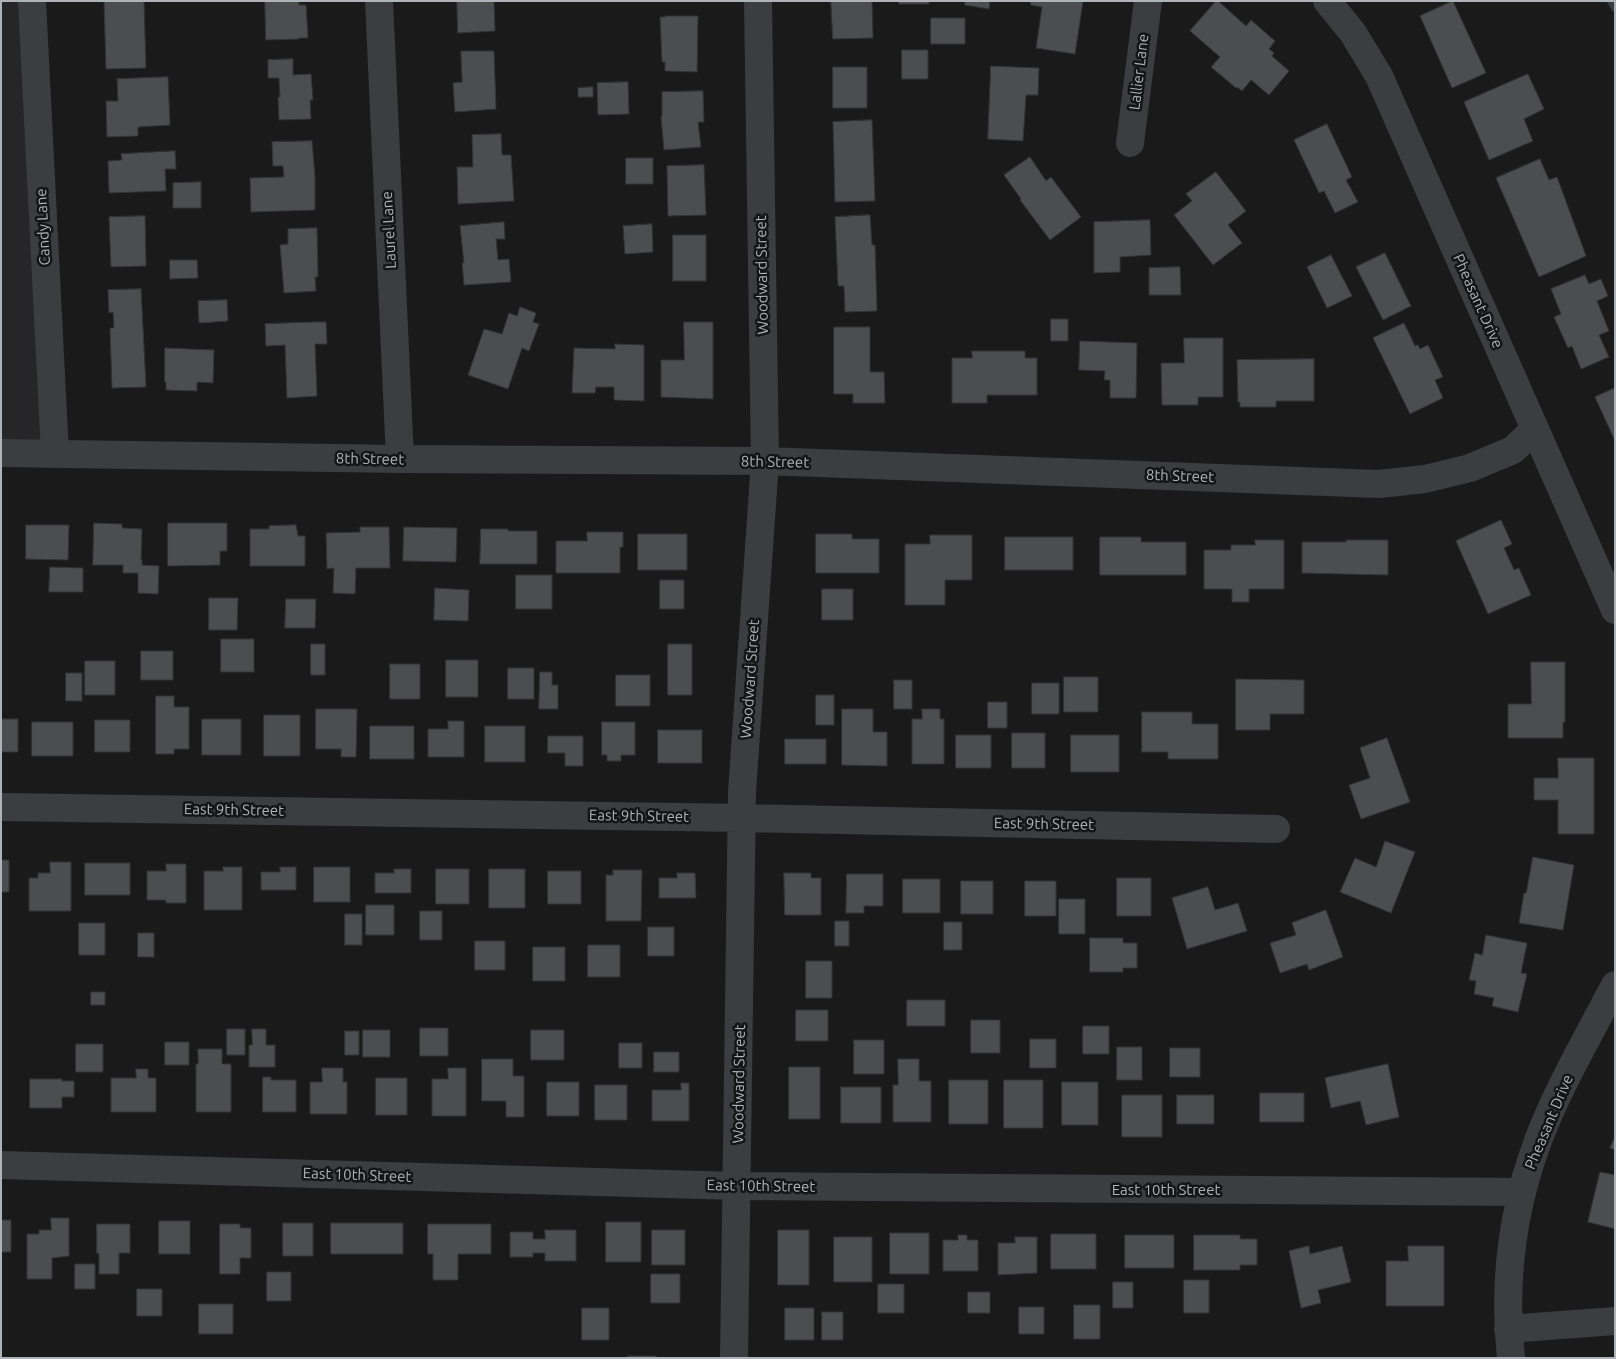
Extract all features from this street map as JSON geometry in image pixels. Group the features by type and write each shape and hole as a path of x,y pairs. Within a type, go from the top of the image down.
{"street":[{"name":"Candy Lane","path":"32,1 55,454"},
{"name":"Laurel Lane","path":"379,1 400,459"},
{"name":"Woodward Street","path":"734,1358 742,792 765,461 758,1"},
{"name":"Lallier Lane","path":"1130,143 1148,1"},
{"name":"Pheasant Drive","path":"1327,1 1353,33 1379,76 1615,610"},
{"name":"8th Street","path":"1,452 400,459 765,461 1379,484 1425,479 1470,468 1513,450 1535,429"},
{"name":"East 9th Street","path":"1,806 1276,829"},
{"name":"Pheasant Drive","path":"1511,1358 1508,1329 1509,1266 1513,1233 1522,1192 1548,1116 1615,986"},
{"name":"East 10th Street","path":"1,1165 737,1186 1522,1192"},
{"path":"1508,1329 1615,1321"}],"shaded area":[{"path":"1,1 32,1 55,454 1,453"}],"building":[{"path":"144,1 146,68 106,69 104,2"},
{"path":"265,1 299,1 299,5 306,5 308,38 266,40"},
{"path":"457,1 494,1 495,31 458,33"},
{"path":"831,1 872,1 873,38 833,39"},
{"path":"899,1 929,1 929,4 899,4"},
{"path":"965,1 990,1 989,9 965,5"},
{"path":"1031,1 1083,1 1075,54 1036,48 1042,7 1031,5"},
{"path":"1216,1 1246,26 1251,20 1275,41 1269,49 1274,53 1272,56 1289,71 1269,95 1251,80 1242,91 1236,88 1211,67 1220,57 1190,31"},
{"path":"1453,1 1486,73 1452,88 1420,16"},
{"path":"698,16 697,72 665,71 665,62 662,62 660,17"},
{"path":"931,18 965,18 965,44 931,44"},
{"path":"902,50 928,50 928,79 902,79"},
{"path":"461,51 494,51 496,109 455,112 453,83 462,82"},
{"path":"293,59 293,75 311,74 313,100 310,100 311,119 279,120 279,78 268,78 268,60"},
{"path":"991,66 1039,68 1038,95 1026,95 1023,141 988,139"},
{"path":"833,67 867,67 867,108 833,108"},
{"path":"1528,74 1544,109 1524,119 1533,141 1489,160 1464,102"},
{"path":"168,77 170,125 138,127 138,136 107,137 106,101 118,101 117,79"},
{"path":"628,82 629,114 598,115 597,83"},
{"path":"593,87 593,97 578,97 578,88"},
{"path":"703,91 704,122 698,122 701,147 664,150 661,117 662,92"},
{"path":"872,120 875,201 835,202 833,122"},
{"path":"1327,124 1352,177 1346,180 1358,202 1335,213 1324,191 1319,193 1294,140"},
{"path":"501,134 502,155 511,155 514,201 458,204 457,167 473,167 472,135"},
{"path":"312,141 315,210 251,212 250,178 284,177 283,166 273,166 272,142"},
{"path":"175,151 176,169 165,169 166,191 109,193 108,161 122,160 121,154"},
{"path":"1030,157 1046,181 1051,177 1081,217 1050,240 1004,175"},
{"path":"626,158 653,158 653,184 626,184"},
{"path":"1540,159 1549,180 1557,177 1586,256 1539,277 1496,178"},
{"path":"704,165 706,215 668,216 667,166"},
{"path":"1216,172 1246,211 1228,225 1242,243 1213,265 1174,215 1192,201 1186,194"},
{"path":"201,182 201,208 173,208 173,183"},
{"path":"870,215 872,245 875,245 877,311 845,312 844,286 838,286 835,217"},
{"path":"145,216 146,266 111,267 109,217"},
{"path":"1150,220 1151,255 1120,257 1120,272 1094,273 1094,222"},
{"path":"504,222 505,239 496,239 498,260 509,259 511,282 464,285 460,226"},
{"path":"652,224 653,252 625,254 623,226"},
{"path":"317,228 318,277 315,277 316,291 284,293 280,245 288,244 288,229"},
{"path":"673,235 706,235 706,281 673,281"},
{"path":"1385,253 1411,306 1383,320 1356,267"},
{"path":"1331,255 1352,296 1327,308 1307,267"},
{"path":"170,260 197,260 198,278 170,279"},
{"path":"1180,267 1181,295 1149,295 1149,268"},
{"path":"1585,275 1589,284 1601,279 1608,296 1597,301 1609,331 1599,335 1609,357 1581,369 1572,346 1568,348 1554,317 1561,314 1551,289"},
{"path":"141,289 146,387 112,388 110,328 114,328 113,312 109,313 108,290"},
{"path":"227,300 228,321 199,323 198,301"},
{"path":"520,307 536,313 533,322 539,324 529,351 522,348 508,389 468,375 484,329 502,334 509,313 517,316"},
{"path":"1051,319 1068,319 1068,341 1051,341"},
{"path":"326,322 327,344 315,344 317,396 287,398 285,345 266,346 265,324"},
{"path":"684,322 713,322 713,399 661,397 661,360 684,360"},
{"path":"1404,323 1415,346 1418,345 1420,349 1428,345 1443,377 1435,380 1443,398 1410,414 1373,338"},
{"path":"834,327 870,327 870,372 884,372 885,403 853,403 853,394 834,394"},
{"path":"1184,338 1223,338 1223,397 1198,397 1198,405 1162,405 1161,363 1184,363"},
{"path":"1080,341 1137,343 1136,398 1110,398 1110,380 1104,380 1105,371 1079,370"},
{"path":"615,344 644,345 644,401 614,400 614,387 596,387 595,393 572,393 574,348 615,349"},
{"path":"165,348 214,350 213,383 197,382 197,391 166,390"},
{"path":"972,351 1025,351 1025,358 1037,358 1037,395 987,395 987,403 952,403 952,358 972,358"},
{"path":"1314,359 1314,401 1276,401 1276,407 1240,407 1240,402 1238,402 1237,360"},
{"path":"1615,388 1615,441 1595,397"},
{"path":"1501,520 1512,544 1504,548 1514,570 1519,568 1531,595 1488,614 1456,541"},
{"path":"94,523 122,524 122,528 142,529 142,565 159,566 158,594 138,593 138,573 123,573 123,565 93,565"},
{"path":"168,523 227,523 227,551 220,551 220,565 168,566"},
{"path":"26,525 69,525 68,560 26,559"},
{"path":"296,525 298,536 305,536 305,566 250,566 250,529 269,529 269,526"},
{"path":"360,527 389,527 390,568 356,568 355,594 333,593 334,568 327,569 326,533 360,532"},
{"path":"404,527 457,528 456,562 403,561"},
{"path":"481,529 537,531 537,564 480,564"},
{"path":"587,532 623,532 623,547 620,547 620,573 556,573 556,541 587,541"},
{"path":"638,534 687,534 687,570 638,570"},
{"path":"816,534 852,534 852,539 879,539 879,573 816,573"},
{"path":"930,535 972,535 972,580 945,580 945,605 905,605 905,544 930,544"},
{"path":"1005,537 1073,537 1073,570 1005,570"},
{"path":"1100,537 1141,537 1141,542 1186,542 1186,575 1100,575"},
{"path":"1255,540 1284,540 1284,589 1249,589 1249,602 1232,602 1232,589 1204,589 1204,550 1231,550 1231,545 1255,545"},
{"path":"1346,540 1388,540 1388,575 1302,573 1302,542 1346,542"},
{"path":"50,567 83,568 83,592 49,592"},
{"path":"516,575 552,575 552,609 516,609"},
{"path":"660,580 684,580 684,609 660,609"},
{"path":"435,588 469,590 468,621 434,620"},
{"path":"822,589 853,589 853,620 822,620"},
{"path":"209,598 238,598 237,630 209,630"},
{"path":"286,599 316,599 315,628 285,628"},
{"path":"221,639 254,639 254,672 221,672"},
{"path":"311,644 325,644 325,675 311,675"},
{"path":"668,644 692,644 692,695 668,695"},
{"path":"141,651 173,651 173,680 141,680"},
{"path":"446,660 478,660 478,697 446,697"},
{"path":"85,661 115,661 115,695 85,695"},
{"path":"1531,662 1565,662 1565,722 1563,722 1563,738 1508,738 1508,704 1531,704"},
{"path":"390,664 420,664 420,699 390,699"},
{"path":"508,668 534,668 534,699 508,699"},
{"path":"540,672 552,672 552,685 558,685 558,709 539,709"},
{"path":"66,673 82,673 82,701 66,701"},
{"path":"616,675 650,675 650,706 616,706"},
{"path":"1064,677 1098,677 1098,712 1064,712"},
{"path":"1236,679 1304,680 1304,714 1270,714 1270,730 1236,730"},
{"path":"894,680 912,680 912,709 894,709"},
{"path":"1032,683 1059,683 1059,714 1032,714"},
{"path":"816,695 834,695 834,725 816,725"},
{"path":"156,696 174,696 174,707 189,707 189,749 174,749 174,754 156,754"},
{"path":"988,702 1007,702 1007,728 988,728"},
{"path":"316,709 357,709 356,757 341,757 341,749 316,749"},
{"path":"842,709 873,709 873,732 887,732 887,766 842,765"},
{"path":"922,709 940,709 940,719 944,719 944,764 912,764 912,719 922,719"},
{"path":"1142,712 1192,712 1192,724 1218,724 1218,759 1168,759 1168,752 1142,752"},
{"path":"264,715 300,715 300,756 264,756"},
{"path":"1,719 18,719 18,752 1,752"},
{"path":"202,719 241,719 241,755 202,755"},
{"path":"95,720 130,720 130,752 95,752"},
{"path":"448,721 464,721 464,757 428,757 428,729 448,729"},
{"path":"32,722 73,722 73,756 32,756"},
{"path":"602,722 635,722 635,755 621,755 621,761 607,761 607,755 602,755"},
{"path":"370,726 414,726 414,759 370,759"},
{"path":"485,726 525,726 525,762 485,762"},
{"path":"658,730 702,730 702,763 658,763"},
{"path":"1012,733 1045,733 1045,768 1012,768"},
{"path":"956,735 991,735 991,768 956,768"},
{"path":"1071,735 1119,735 1119,772 1071,772"},
{"path":"548,736 583,736 583,766 565,766 565,753 548,753"},
{"path":"1387,738 1410,802 1361,819 1349,785 1370,778 1360,748"},
{"path":"785,739 826,739 826,764 785,764"},
{"path":"1558,758 1594,758 1594,834 1558,834 1558,800 1534,800 1534,778 1558,778"},
{"path":"1385,841 1415,852 1391,913 1340,892 1355,858 1376,867"},
{"path":"1533,857 1574,865 1563,930 1519,923"},
{"path":"1,860 9,860 9,892 1,892"},
{"path":"50,862 71,862 71,911 29,911 29,878 38,878 38,873 50,873"},
{"path":"85,863 130,863 130,895 85,895"},
{"path":"166,864 186,864 186,903 166,903 166,900 147,900 147,871 166,871"},
{"path":"223,867 242,867 242,910 204,910 204,871 223,871"},
{"path":"280,867 296,867 296,890 261,890 261,872 280,872"},
{"path":"314,867 350,867 350,902 314,902"},
{"path":"394,869 411,869 411,893 375,893 375,873 394,873"},
{"path":"436,869 469,869 469,904 436,904"},
{"path":"489,869 525,869 525,908 489,908"},
{"path":"613,870 642,870 641,921 606,921 606,875 613,875"},
{"path":"548,871 581,871 581,904 548,904"},
{"path":"677,873 695,873 696,898 659,898 659,878 677,878"},
{"path":"784,873 811,873 811,878 821,878 821,915 785,915"},
{"path":"847,874 883,874 883,906 864,906 864,913 846,913"},
{"path":"1117,878 1151,878 1151,916 1117,916"},
{"path":"903,879 940,879 940,913 903,913"},
{"path":"961,881 993,881 993,914 961,914"},
{"path":"1025,881 1056,881 1056,916 1025,916"},
{"path":"1208,887 1215,910 1238,903 1247,931 1187,949 1172,898"},
{"path":"1059,899 1085,899 1085,934 1059,934"},
{"path":"366,905 394,905 394,935 366,935"},
{"path":"1326,910 1343,957 1309,970 1307,964 1280,973 1270,943 1296,935 1292,923"},
{"path":"420,911 442,911 442,940 420,940"},
{"path":"345,914 362,914 362,945 345,945"},
{"path":"835,921 849,921 849,946 835,946"},
{"path":"944,922 962,922 962,950 944,950"},
{"path":"79,923 105,923 105,955 79,955"},
{"path":"648,927 674,927 674,956 648,956"},
{"path":"138,933 154,933 154,957 138,957"},
{"path":"1486,935 1527,943 1521,973 1527,974 1518,1012 1492,1006 1494,998 1474,994 1476,981 1469,980 1475,953 1482,955"},
{"path":"1090,938 1123,938 1123,943 1137,943 1137,968 1123,968 1123,972 1090,972"},
{"path":"475,941 505,941 505,970 475,970"},
{"path":"588,945 620,945 620,977 588,977"},
{"path":"533,947 565,947 565,981 533,981"},
{"path":"806,961 832,961 832,998 806,998"},
{"path":"91,992 105,992 105,1005 91,1005"},
{"path":"907,1000 945,1000 945,1026 907,1026"},
{"path":"796,1010 828,1010 828,1041 796,1041"},
{"path":"971,1020 1000,1020 1000,1053 971,1053"},
{"path":"1083,1026 1109,1026 1109,1054 1083,1054"},
{"path":"420,1028 448,1028 448,1056 420,1056"},
{"path":"227,1029 245,1029 245,1055 227,1055"},
{"path":"252,1029 266,1029 266,1045 275,1045 275,1067 249,1067 249,1045 252,1045"},
{"path":"363,1030 390,1030 390,1057 363,1057"},
{"path":"531,1030 564,1030 564,1060 531,1060"},
{"path":"345,1031 359,1031 359,1055 345,1055"},
{"path":"1030,1039 1056,1039 1056,1068 1030,1068"},
{"path":"854,1040 884,1040 884,1074 854,1074"},
{"path":"165,1042 189,1042 189,1065 165,1065"},
{"path":"619,1043 642,1043 642,1068 619,1068"},
{"path":"76,1044 103,1044 103,1072 76,1072"},
{"path":"1117,1047 1142,1047 1142,1080 1117,1080"},
{"path":"1170,1048 1200,1048 1200,1077 1170,1077"},
{"path":"198,1049 222,1049 222,1064 231,1064 231,1112 196,1112 196,1064 198,1064"},
{"path":"654,1052 679,1052 679,1072 654,1072"},
{"path":"482,1059 513,1059 513,1076 524,1076 524,1117 506,1117 506,1101 482,1101"},
{"path":"898,1059 919,1059 919,1081 931,1081 931,1122 893,1122 893,1085 898,1085"},
{"path":"1388,1064 1399,1117 1366,1125 1360,1101 1331,1108 1325,1078"},
{"path":"789,1067 820,1067 820,1119 789,1119"},
{"path":"322,1068 343,1068 343,1082 347,1082 347,1114 310,1114 310,1082 322,1082"},
{"path":"448,1068 466,1068 466,1116 432,1116 432,1079 448,1079"},
{"path":"136,1069 148,1069 148,1078 156,1078 156,1112 111,1112 111,1078 136,1078"},
{"path":"263,1077 271,1077 271,1080 296,1080 296,1112 263,1112"},
{"path":"376,1078 407,1078 407,1115 376,1115"},
{"path":"30,1079 74,1081 74,1097 62,1097 62,1108 30,1108"},
{"path":"949,1080 988,1080 988,1124 949,1124"},
{"path":"1004,1080 1043,1080 1043,1128 1004,1128"},
{"path":"547,1082 579,1082 579,1116 547,1116"},
{"path":"1062,1082 1098,1082 1098,1125 1062,1125"},
{"path":"681,1083 689,1083 689,1121 652,1121 652,1090 681,1090"},
{"path":"595,1085 627,1085 627,1120 595,1120"},
{"path":"841,1087 881,1087 881,1123 841,1123"},
{"path":"1260,1093 1304,1093 1304,1122 1260,1122"},
{"path":"1122,1095 1162,1095 1162,1137 1122,1137"},
{"path":"1177,1095 1214,1095 1214,1124 1177,1124"},
{"path":"1615,1137 1615,1150 1610,1148"},
{"path":"1600,1172 1615,1175 1615,1229 1588,1222"},
{"path":"51,1218 69,1218 69,1256 52,1258 52,1279 27,1279 27,1234 39,1234 39,1230 51,1230"},
{"path":"1,1220 11,1220 11,1252 1,1252"},
{"path":"159,1221 190,1221 190,1254 159,1254"},
{"path":"606,1222 641,1222 641,1262 606,1262"},
{"path":"283,1223 313,1223 313,1256 283,1256"},
{"path":"331,1223 403,1223 403,1254 331,1254"},
{"path":"97,1224 130,1224 130,1253 119,1253 119,1274 99,1274"},
{"path":"220,1224 240,1224 240,1228 251,1228 251,1258 240,1258 240,1274 220,1274"},
{"path":"428,1224 491,1224 491,1254 458,1254 458,1280 433,1280 433,1254 428,1254"},
{"path":"545,1230 576,1230 576,1261 545,1261 545,1253 533,1253 533,1257 510,1257 510,1232 533,1232 533,1239 545,1239"},
{"path":"652,1230 685,1230 685,1265 652,1265"},
{"path":"778,1230 809,1230 809,1285 778,1285"},
{"path":"890,1233 929,1233 929,1274 890,1274"},
{"path":"1051,1234 1096,1234 1096,1269 1051,1269"},
{"path":"958,1235 967,1235 967,1240 978,1240 978,1271 943,1271 943,1240 958,1240"},
{"path":"1125,1235 1174,1235 1174,1268 1125,1268"},
{"path":"1194,1235 1240,1235 1240,1239 1257,1239 1257,1265 1240,1265 1240,1270 1194,1270"},
{"path":"834,1237 872,1237 872,1282 834,1282"},
{"path":"1015,1237 1037,1237 1037,1273 998,1275 998,1243 1015,1243"},
{"path":"1309,1246 1310,1254 1342,1246 1351,1282 1318,1290 1321,1303 1301,1308 1289,1251"},
{"path":"1408,1246 1444,1246 1444,1306 1386,1306 1386,1261 1408,1261"},
{"path":"75,1264 95,1264 95,1289 75,1289"},
{"path":"267,1272 291,1272 291,1301 267,1301"},
{"path":"651,1274 680,1274 680,1303 651,1303"},
{"path":"1184,1280 1209,1280 1209,1313 1184,1313"},
{"path":"1113,1282 1133,1282 1133,1308 1113,1308"},
{"path":"878,1284 904,1284 904,1313 878,1313"},
{"path":"137,1289 162,1289 162,1316 137,1316"},
{"path":"968,1292 990,1292 990,1313 968,1313"},
{"path":"199,1304 233,1304 233,1334 199,1334"},
{"path":"1074,1305 1100,1305 1100,1339 1074,1339"},
{"path":"1019,1307 1044,1307 1044,1334 1019,1334"},
{"path":"582,1308 609,1308 609,1340 582,1340"},
{"path":"785,1308 814,1308 814,1340 785,1340"},
{"path":"822,1312 843,1312 843,1340 822,1340"},
{"path":"628,1356 656,1356 656,1358 628,1358"}],"waterway":[{"path":"1611,1 1615,8"}]}
